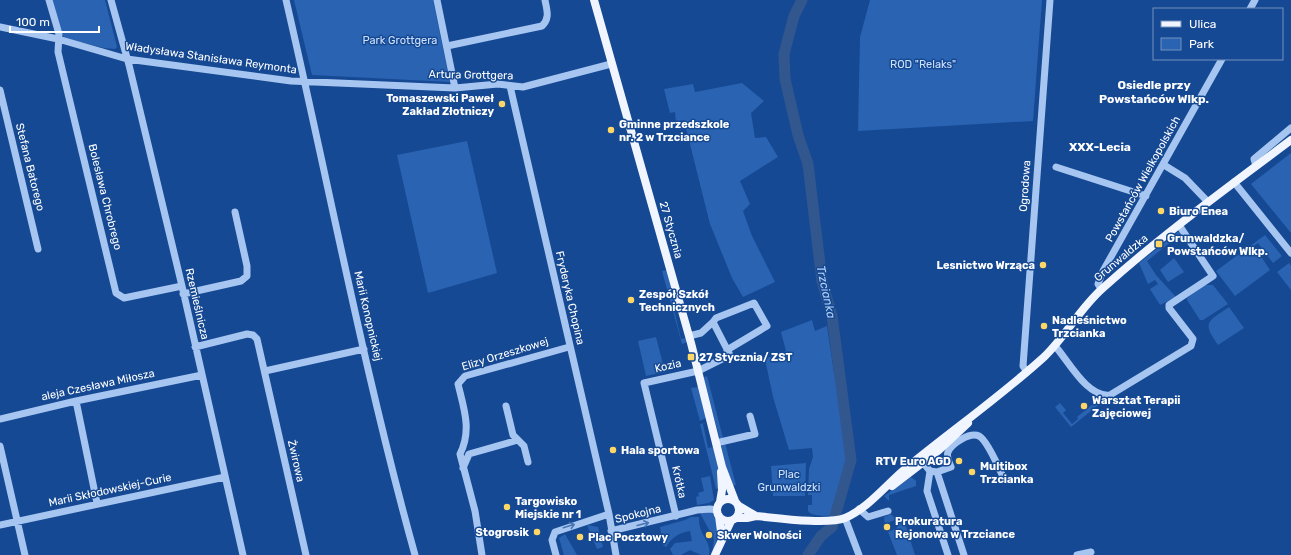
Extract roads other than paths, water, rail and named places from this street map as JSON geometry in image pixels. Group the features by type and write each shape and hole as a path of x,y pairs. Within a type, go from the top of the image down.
{"main road":[{"name":"27 Stycznia","path":"594,0 689,336 722,467 737,504"},
{"name":"Grunwaldzka","path":"842,519 859,509 881,492 890,488 962,423 1027,372 1055,346 1101,288 1179,224 1291,140"},
{"name":"Grunwaldzka","path":"921,460 962,430 980,410"},
{"name":"27 Stycznia","path":"722,467 722,490 718,510 722,539"},
{"path":"756,516 728,499 718,510 724,521 756,516 825,521 842,519"},
{"path":"716,555 722,539 740,513 737,504"}],"street":[{"name":"Bolesława Chrobrego","path":"48,0 56,21 59,34 58,52 116,293 124,298 182,286"},
{"name":"Rzemieślnicza","path":"111,0 127,59 182,286 243,555"},
{"name":"Marii Konopnickiej","path":"286,0 364,349 391,466 414,555"},
{"path":"438,0 455,88"},
{"path":"447,46 542,26 547,21 548,15 545,0"},
{"name":"Ogrodowa","path":"1027,372 1023,366 1050,0"},
{"name":"Władysława Stanisława Reymonta","path":"0,27 58,40 127,59 291,81 303,80"},
{"name":"Powstańców Wielkopolskich","path":"1101,288 1098,284 1100,276 1164,165 1221,60"},
{"name":"Artura Grottgera","path":"303,80 455,88 498,84 523,87 611,64"},
{"name":"Fryderyka Chopina","path":"510,86 569,347 609,514"},
{"name":"Stefana Batorego","path":"0,90 38,249"},
{"path":"1256,166 1254,159 1291,128"},
{"path":"1164,165 1185,178 1208,202"},
{"path":"1056,167 1146,196"},
{"path":"1234,182 1291,253"},
{"path":"183,294 241,281 247,276 247,266 235,212"},
{"path":"1055,346 1082,381 1094,391 1104,395 1110,395 1191,346 1193,339 1169,308 1169,305 1213,276 1179,224"},
{"path":"689,336 701,333 716,318 754,303 767,326 727,350 713,322"},
{"name":"Żwirowa","path":"195,347 247,334 253,335 257,339 306,555"},
{"name":"Elizy Orzeszkowej","path":"482,555 475,511 460,454 466,442 467,421 458,384 460,379 465,376 569,347"},
{"path":"265,371 364,349"},
{"name":"Kozia","path":"644,383 698,371 730,355 727,350"},
{"name":"aleja Czesława Miłosza","path":"0,419 76,400 202,375"},
{"name":"Krótka","path":"644,383 676,516"},
{"path":"76,400 97,503"},
{"path":"506,406 513,435 524,446 528,462"},
{"path":"716,443 755,434 750,416"},
{"path":"933,471 951,467 948,450 966,437 975,435 983,439 1004,479"},
{"path":"469,454 518,440"},
{"path":"463,468 469,454 466,442"},
{"path":"0,446 25,555"},
{"path":"921,460 933,471 964,555"},
{"path":"933,471 927,491 948,555"},
{"name":"Marii Skłodowskiej-Curie","path":"0,525 97,503 225,477"},
{"name":"Spokojna","path":"611,532 706,509 718,510"},
{"path":"859,509 868,517 888,512"},
{"path":"556,555 552,540 555,532 609,514 616,555"},
{"path":"842,519 859,555"},
{"path":"1077,555 1091,552"}],"waterway":[{"name":"Trzcianka","path":"802,0 794,16 784,54 785,79 798,135 808,164 822,281 832,316 851,460 832,527 821,536 808,555"}],"place":[{"name":"Tomaszewski Paweł Zakład Złotniczy","path":"502,104"},
{"name":"Gminne przedszkole nr. 2 w Trzciance","path":"611,130"},
{"name":"Biuro Enea","path":"1161,211"},
{"name":"Grunwaldzka/ Powstańców Wlkp.","path":"1159,244"},
{"name":"Lesnictwo Wrząca","path":"1043,265"},
{"name":"Zespół Szkół Technicznych","path":"631,300"},
{"name":"Nadleśnictwo Trzcianka","path":"1044,326"},
{"name":"27 Stycznia/ ZST","path":"691,357"},
{"name":"Warsztat Terapii Zajęciowej","path":"1084,406"},
{"name":"Hala sportowa","path":"613,450"},
{"name":"RTV Euro AGD","path":"959,461"},
{"name":"Multibox Trzcianka","path":"972,472"},
{"name":"Targowisko Miejskie nr 1","path":"507,507"},
{"name":"Prokuratura Rejonowa w Trzciance","path":"887,527"},
{"name":"Stogrosik","path":"537,532"},
{"name":"Skwer Wolności","path":"709,535"},
{"name":"Plac Pocztowy","path":"580,537"}],"district":[{"name":"Osiedle przy Powstańców Wlkp.","path":"1154,92"},
{"name":"XXX-Lecia","path":"1100,147"}],"park label":[{"name":"Park Grottgera","path":"400,40"},
{"name":"ROD \"Relaks\"","path":"923,64"},
{"name":"Plac Grunwaldzki","path":"789,480"}]}
